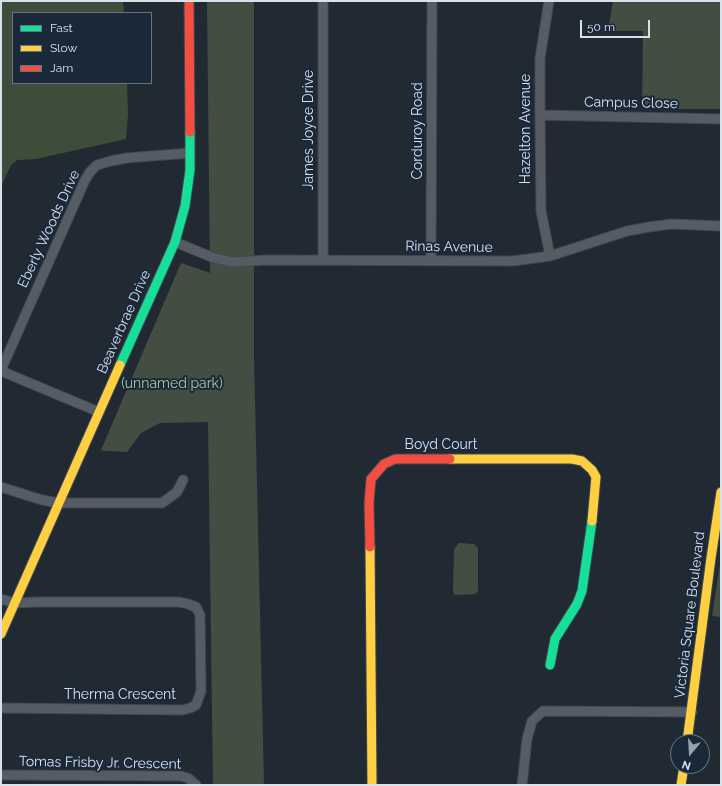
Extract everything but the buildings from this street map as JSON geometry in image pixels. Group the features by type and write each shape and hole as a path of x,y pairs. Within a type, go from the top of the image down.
{"street":[{"name":"Beaverbrae Drive","path":"1,634 175,242 188,188 190,152 189,1"},
{"name":"James Joyce Drive","path":"323,1 323,260"},
{"name":"Corduroy Road","path":"431,260 432,1"},
{"name":"Hazelton Avenue","path":"549,1 540,58 540,115 541,211 550,256"},
{"name":"Campus Close","path":"540,115 721,119"},
{"name":"Eberly Woods Drive","path":"1,370 85,180 90,172 97,165 126,158 190,152"},
{"name":"Rinas Avenue","path":"175,242 214,258 232,262 267,260 513,261 550,256 627,231 649,227 672,224 721,226"},
{"path":"1,370 99,412"},
{"name":"Boyd Court","path":"372,785 369,503 372,479 384,464 395,458 572,459 582,461 592,470 596,478 594,510 582,590 577,604 555,639 550,665"},
{"path":"1,487 42,500 59,503 162,503 177,492 183,480"},
{"name":"Victoria Square Boulevard","path":"688,734 721,492"},
{"path":"1,599 15,603"},
{"name":"Therma Crescent","path":"1,708 182,710 196,705 201,691 200,615 196,608 188,604 179,602 15,603"},
{"path":"522,785 532,721 541,712 549,710 588,712 692,712"},
{"path":"681,785 683,774"},
{"name":"Tomas Frisby Jr. Crescent","path":"1,775 181,776 188,778 196,785"}],"green space":[{"path":"1,1 123,1 124,12 12,12 12,84 127,84 128,114 126,139 36,159 17,160 11,165 1,187"},
{"name":"(unnamed park)","path":"207,1 254,1 254,357 264,785 213,785 208,422 160,423 141,433 127,452 101,450 181,263 210,273"},
{"path":"613,1 721,1 721,109 642,109 643,31 608,31"},
{"path":"459,543 474,544 478,548 478,591 475,594 455,595 453,592 454,549"},
{"path":"721,557 721,617 712,616"}],"traffic: fast":[{"path":"120,365 175,242 185,206 190,170 190,132"},
{"path":"550,665 555,639 577,604 582,591 592,521"}],"traffic: slow":[{"path":"1,634 120,365"},
{"path":"450,459 572,459 582,461 592,470 596,477 592,521"},
{"path":"688,734 721,492"},
{"path":"370,547 372,785"},
{"path":"681,785 683,774"}],"traffic: jam":[{"path":"189,1 190,132"},
{"path":"370,547 369,503 371,479 384,464 395,459 450,459"}]}
